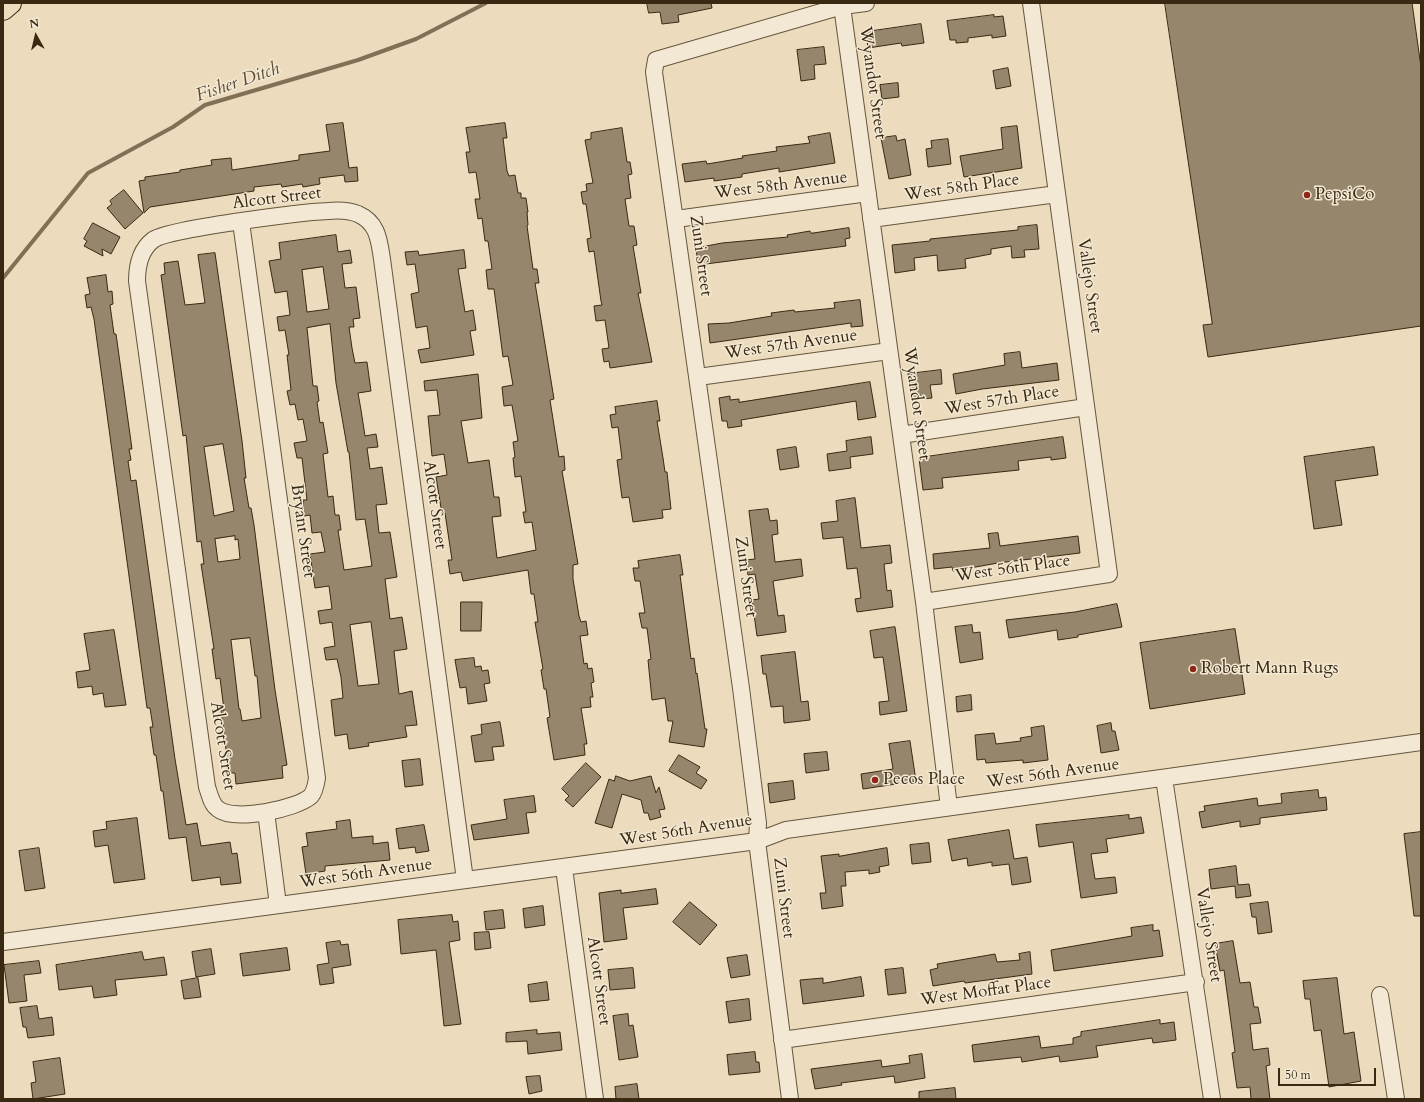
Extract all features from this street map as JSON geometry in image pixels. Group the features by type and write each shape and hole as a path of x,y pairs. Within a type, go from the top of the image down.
{"highway":[{"path":"3,9 10,3"}],"street":[{"path":"842,6 866,3"},
{"name":"Vallejo Street","path":"1032,3 1109,574"},
{"name":"Zuni Street","path":"790,1099 757,841 757,808 676,219 654,72 656,60 842,6"},
{"name":"Wyandot Street","path":"842,6 924,602 949,807"},
{"name":"West 58th Avenue","path":"676,219 868,193"},
{"name":"West 58th Place","path":"871,219 1057,194"},
{"name":"Alcott Street","path":"266,812 235,814 221,811 211,801 207,787 137,280 140,257 146,246 154,239 169,233 241,222 345,210 359,214 369,221 377,234 465,880"},
{"name":"Bryant Street","path":"241,222 317,778 314,790 302,802 293,806 266,812"},
{"name":"West 57th Avenue","path":"698,377 889,351"},
{"name":"West 57th Place","path":"901,435 1086,407"},
{"name":"West 56th Place","path":"924,602 1109,574"},
{"name":"West 56th Avenue","path":"3,942 757,841 786,830 1421,742"},
{"name":"Vallejo Street","path":"1164,778 1196,982 1212,1099"},
{"path":"266,812 278,905"},
{"name":"Alcott Street","path":"564,868 595,1099"},
{"name":"West Moffat Place","path":"782,1040 1196,982"},
{"path":"1380,994 1396,1099"}],"building":[{"path":"647,3 711,3 712,8 678,15 679,22 662,24 660,12 649,13"},
{"name":"PepsiCo","path":"1165,3 1412,3 1421,67 1421,326 1208,357 1203,325 1212,324"},
{"path":"994,15 994,17 1003,16 1006,36 992,38 992,35 968,38 968,42 956,43 956,40 950,40 947,21"},
{"path":"921,24 924,43 902,46 901,43 868,48 866,32"},
{"path":"824,47 826,64 814,65 815,79 801,81 797,50"},
{"path":"1008,68 1011,86 996,89 993,71"},
{"path":"898,83 899,97 882,99 880,85"},
{"path":"343,123 349,168 357,167 358,181 345,182 344,175 319,178 320,184 303,187 302,184 282,187 281,184 254,187 254,191 150,207 144,213 139,181 145,180 145,177 180,172 180,170 212,165 211,160 231,158 232,170 299,160 299,155 330,151 326,125"},
{"path":"505,123 507,138 503,138 507,171 509,176 515,175 518,193 521,193 521,198 526,198 528,212 527,226 533,269 537,269 539,283 535,283 554,399 550,400 559,457 564,456 565,470 562,471 578,564 573,565 573,579 579,616 581,622 586,621 588,635 580,636 584,664 587,663 588,669 592,668 594,682 591,683 593,697 590,697 591,707 581,708 587,744 584,744 585,755 554,760 547,718 550,717 546,689 544,689 541,670 543,669 535,622 538,622 534,594 531,594 528,570 463,581 461,572 450,574 448,560 452,560 445,513 442,514 436,477 447,475 444,454 432,456 428,416 440,415 437,390 425,391 424,381 478,374 482,418 461,421 468,463 489,460 494,497 499,497 501,516 492,517 497,558 536,550 532,522 525,523 523,512 526,512 521,476 515,477 513,442 518,441 512,405 504,406 502,387 513,385 508,356 503,357 494,289 488,289 486,270 492,269 488,241 485,241 482,218 478,219 475,199 480,199 476,172 469,173 466,152 470,152 466,128"},
{"path":"1017,126 1022,168 964,177 960,156 1003,149 1001,128"},
{"path":"622,128 627,162 630,162 632,174 628,175 631,198 625,199 629,226 634,226 637,245 633,246 641,293 638,293 652,362 610,368 609,361 604,362 602,349 609,348 605,320 596,321 594,306 602,305 594,251 589,252 587,239 591,238 586,204 583,204 581,192 587,191 586,184 593,183 585,140 591,139 591,133"},
{"path":"830,133 835,163 779,172 779,168 742,174 742,177 714,181 714,178 685,182 682,164 706,161 707,164 743,158 742,156 777,151 776,147 810,143 808,137"},
{"path":"896,136 897,141 905,139 911,175 889,179 881,138"},
{"path":"948,139 951,164 928,167 926,149 932,148 931,141"},
{"path":"124,190 143,213 125,229 107,208 112,204 110,201"},
{"path":"93,223 120,237 111,254 102,249 103,256 84,246 87,241 84,239"},
{"path":"1037,225 1039,249 1024,250 1025,257 1012,258 1011,246 991,249 991,254 965,259 966,268 938,271 937,255 914,258 915,270 895,273 892,245 930,241 930,239 1018,230 1018,227"},
{"path":"849,228 850,238 845,239 846,246 698,265 696,248 722,243 788,237 787,235 810,231 811,233"},
{"path":"336,235 338,252 350,250 352,263 342,264 345,288 356,287 360,318 353,319 354,327 349,327 352,348 355,363 367,362 371,391 358,393 365,436 376,434 378,447 367,448 370,469 382,467 387,504 376,505 379,533 390,532 397,577 385,579 390,619 402,617 407,649 394,651 399,694 412,691 417,725 405,726 407,737 368,743 369,746 349,749 347,734 335,736 331,700 343,698 341,677 337,659 326,660 324,648 335,646 332,622 320,624 318,611 332,609 329,586 315,588 310,554 325,552 321,532 312,533 310,515 304,516 303,500 307,500 302,458 297,458 294,443 307,441 303,419 298,420 295,404 290,405 287,391 291,390 287,355 289,355 285,330 279,331 277,317 290,315 287,291 275,293 269,261 281,259 279,243","holes":["323,267 329,309 307,312 302,270","330,324 336,383 349,452 356,520 365,519 372,566 344,570 338,530 341,530 339,515 335,515 333,496 328,497 323,454 328,453 323,422 320,423 317,402 319,401 317,386 313,386 307,328","371,622 379,684 358,686 350,625"]},
{"path":"464,250 466,268 458,269 465,312 473,310 476,330 470,331 474,355 421,363 418,350 430,348 427,326 416,328 411,294 419,292 415,264 407,265 405,252 418,251 419,255"},
{"path":"215,253 242,441 246,478 244,478 249,508 251,508 254,525 275,690 287,765 282,766 283,778 236,784 235,773 229,773 221,710 224,710 220,678 216,679 212,649 214,649 201,564 204,564 201,541 197,542 186,435 183,436 161,275 165,274 164,263 178,261 185,305 205,303 198,255","holes":["223,444 234,511 214,516 204,447","235,536 235,540 238,539 240,559 218,562 215,539","250,638 255,676 257,676 261,718 242,721 239,709 231,640"]},
{"path":"106,275 108,292 112,291 113,304 110,305 114,334 116,334 132,449 129,449 131,460 128,461 131,481 136,480 175,759 186,825 197,823 201,846 230,842 232,854 237,853 241,883 221,885 220,877 192,881 186,837 169,839 163,791 161,791 156,755 154,755 150,727 153,727 150,708 147,708 94,319 91,307 87,308 85,295 90,294 87,278"},
{"path":"860,300 863,326 851,327 851,323 710,343 708,324 729,323 772,316 771,313 794,310 795,312 835,308 834,303"},
{"path":"1020,352 1022,368 1057,363 1059,380 982,389 956,394 953,374 1005,365 1004,354"},
{"path":"941,370 942,384 930,385 932,398 912,400 908,374"},
{"path":"870,382 876,417 858,420 856,401 741,420 742,426 728,428 727,421 722,421 719,398 730,396 730,400 739,399 739,402"},
{"path":"657,401 660,421 657,421 665,472 667,472 671,509 662,510 663,518 633,522 629,497 622,498 617,460 622,459 618,427 612,428 610,415 616,414 615,407"},
{"path":"871,437 873,454 850,457 851,468 829,471 827,454 847,451 846,441"},
{"path":"1063,437 1066,458 1051,460 1051,457 1018,461 1019,470 942,478 943,488 923,490 919,458"},
{"path":"796,447 799,467 780,470 777,450"},
{"path":"1374,447 1378,475 1335,481 1342,525 1314,529 1304,457"},
{"path":"855,498 861,548 890,545 892,563 884,564 887,591 891,590 893,607 857,612 855,599 861,598 857,568 847,569 843,537 823,539 821,523 838,521 836,501"},
{"path":"768,509 770,521 777,520 778,534 772,535 775,562 801,559 803,576 773,581 778,616 784,615 786,632 757,636 752,600 759,599 755,574 748,575 746,560 755,559 749,511"},
{"path":"998,533 1000,546 1078,536 1080,553 998,563 953,571 952,567 934,569 933,554 990,548 988,534"},
{"path":"680,555 683,575 680,575 691,659 694,658 705,729 707,729 704,747 669,742 673,721 668,721 665,698 652,700 648,660 651,659 647,628 642,628 639,613 645,613 640,581 635,581 633,568 639,568 638,561"},
{"path":"461,602 482,602 481,631 461,631"},
{"path":"1117,604 1122,627 1058,640 1057,630 1009,638 1006,620 1075,612"},
{"path":"972,625 973,633 980,632 983,659 960,663 955,627"},
{"path":"895,627 907,711 880,715 879,702 889,701 883,657 874,658 870,631"},
{"name":"Robert Mann Rugs","path":"1235,629 1245,694 1150,709 1140,643"},
{"path":"114,630 126,705 105,707 103,693 93,695 92,686 78,688 76,672 90,670 84,634"},
{"path":"795,652 801,702 808,701 810,720 784,723 783,706 771,707 766,674 763,674 761,656"},
{"path":"474,658 475,667 481,666 482,671 488,670 490,683 484,684 487,701 468,704 466,687 460,688 455,660"},
{"path":"971,695 972,710 957,712 956,697"},
{"path":"500,722 504,746 492,747 494,760 475,762 471,736 482,734 481,725"},
{"path":"1111,723 1112,731 1115,731 1119,750 1101,753 1097,726"},
{"path":"1044,726 1048,760 1023,763 1023,760 986,763 985,759 977,760 975,735 994,733 996,744 1021,741 1020,738 1032,736 1031,728"},
{"path":"910,741 916,781 863,789 861,774 893,769 889,744"},
{"path":"827,752 829,770 806,773 804,754"},
{"path":"679,755 700,767 696,773 707,780 701,789 669,771"},
{"path":"420,759 423,785 405,787 402,761"},
{"path":"586,763 601,777 573,807 565,800 569,796 562,789"},
{"path":"616,776 630,781 651,776 656,793 659,787 665,809 659,810 661,817 650,820 648,813 644,813 641,800 622,794 612,828 595,823 609,779 614,781"},
{"path":"793,781 795,799 770,803 768,784"},
{"path":"1318,790 1319,798 1326,797 1327,810 1260,818 1260,824 1240,827 1240,821 1202,828 1199,812 1205,811 1204,806 1257,798 1258,806 1282,803 1281,794"},
{"path":"534,796 536,812 526,813 529,833 474,840 471,825 507,819 504,800"},
{"path":"1129,815 1129,819 1141,817 1144,833 1106,839 1108,852 1091,854 1095,879 1115,877 1117,893 1081,898 1073,842 1039,847 1036,825"},
{"path":"137,818 145,879 114,883 108,845 95,847 93,831 107,829 106,822"},
{"path":"350,820 352,838 373,836 373,844 388,842 390,860 325,866 325,871 306,874 302,847 308,846 306,833 337,829 336,822"},
{"path":"424,825 429,851 416,853 415,847 399,849 396,829"},
{"path":"1009,830 1014,859 1027,857 1031,882 1012,885 1009,864 992,866 992,862 968,866 967,858 952,861 948,840"},
{"path":"1421,832 1421,916 1414,916 1404,834"},
{"path":"929,843 931,862 912,864 910,845"},
{"path":"39,848 45,888 25,891 19,851"},
{"path":"887,848 889,865 879,867 880,872 869,874 869,870 845,872 846,886 841,886 843,906 822,909 820,893 826,893 821,856 839,854 839,856"},
{"path":"1236,866 1238,885 1249,884 1251,896 1236,898 1235,886 1211,889 1209,870"},
{"path":"656,889 658,904 623,908 627,939 604,942 599,893 621,890 621,893"},
{"path":"690,902 717,925 700,945 673,922"},
{"path":"1268,902 1272,932 1258,934 1256,917 1252,917 1250,904"},
{"path":"543,906 545,925 525,928 523,909"},
{"path":"503,910 505,928 486,930 484,912"},
{"path":"452,915 453,922 458,921 460,940 449,942 461,1024 444,1026 436,950 401,954 398,920"},
{"path":"1153,925 1153,931 1159,930 1163,956 1054,971 1051,950 1132,936 1131,928"},
{"path":"489,932 491,948 475,950 474,933"},
{"path":"340,941 341,945 348,944 351,965 332,968 334,983 320,985 317,965 329,963 326,943"},
{"path":"1233,941 1240,983 1250,982 1254,1007 1258,1007 1261,1023 1250,1024 1253,1050 1268,1048 1270,1065 1266,1066 1270,1099 1251,1099 1250,1087 1237,1088 1232,1053 1235,1052 1224,970 1220,971 1215,944"},
{"path":"287,948 290,970 243,976 240,954"},
{"path":"211,949 215,974 196,977 192,952"},
{"path":"142,952 144,960 164,957 167,975 115,980 117,995 94,998 92,986 59,990 56,965"},
{"path":"1030,952 1032,974 965,983 964,981 933,986 930,970 938,968 937,964 995,954 997,962 1020,960 1019,954"},
{"path":"747,955 750,975 731,978 727,958"},
{"path":"39,961 41,973 24,975 27,1001 9,1003 4,965"},
{"path":"633,968 635,988 610,990 608,970"},
{"path":"903,968 906,993 888,995 885,970"},
{"path":"861,977 864,996 803,1004 800,980 823,978 823,983"},
{"path":"198,978 201,997 184,999 181,981"},
{"path":"1337,978 1344,1034 1354,1032 1361,1081 1329,1087 1321,1030 1314,1031 1310,999 1305,999 1303,981"},
{"path":"547,982 549,1000 530,1002 528,985"},
{"path":"749,999 751,1020 729,1023 726,1002"},
{"path":"37,1006 39,1019 52,1017 54,1035 28,1038 26,1027 23,1027 20,1008"},
{"path":"628,1014 629,1026 633,1025 638,1057 619,1060 613,1016"},
{"path":"1160,1020 1160,1024 1174,1022 1176,1040 1153,1043 1152,1038 1096,1046 1098,1057 1060,1062 1059,1056 1022,1062 1021,1057 974,1062 972,1045 1039,1036 1041,1048 1073,1044 1073,1038 1081,1036 1081,1032"},
{"path":"537,1030 537,1034 560,1032 562,1050 528,1054 527,1041 506,1042 506,1033"},
{"path":"755,1052 756,1062 759,1062 760,1072 729,1075 727,1055"},
{"path":"922,1054 925,1078 895,1083 894,1076 841,1083 842,1085 815,1089 811,1069 881,1060 882,1067 910,1063 909,1056"},
{"path":"60,1058 65,1094 33,1099 31,1083 36,1082 33,1062"},
{"path":"540,1076 542,1091 529,1094 526,1077"},
{"path":"637,1084 639,1099 616,1099 615,1087"},
{"path":"955,1088 956,1099 919,1099 919,1092"}],"waterway":[{"name":"Fisher Ditch","path":"3,278 88,173 173,127 205,105 358,60 416,39 486,3"}],"place":[{"name":"PepsiCo","path":"1307,195"},
{"name":"Robert Mann Rugs","path":"1193,669"},
{"name":"Pecos Place","path":"875,780"}]}
